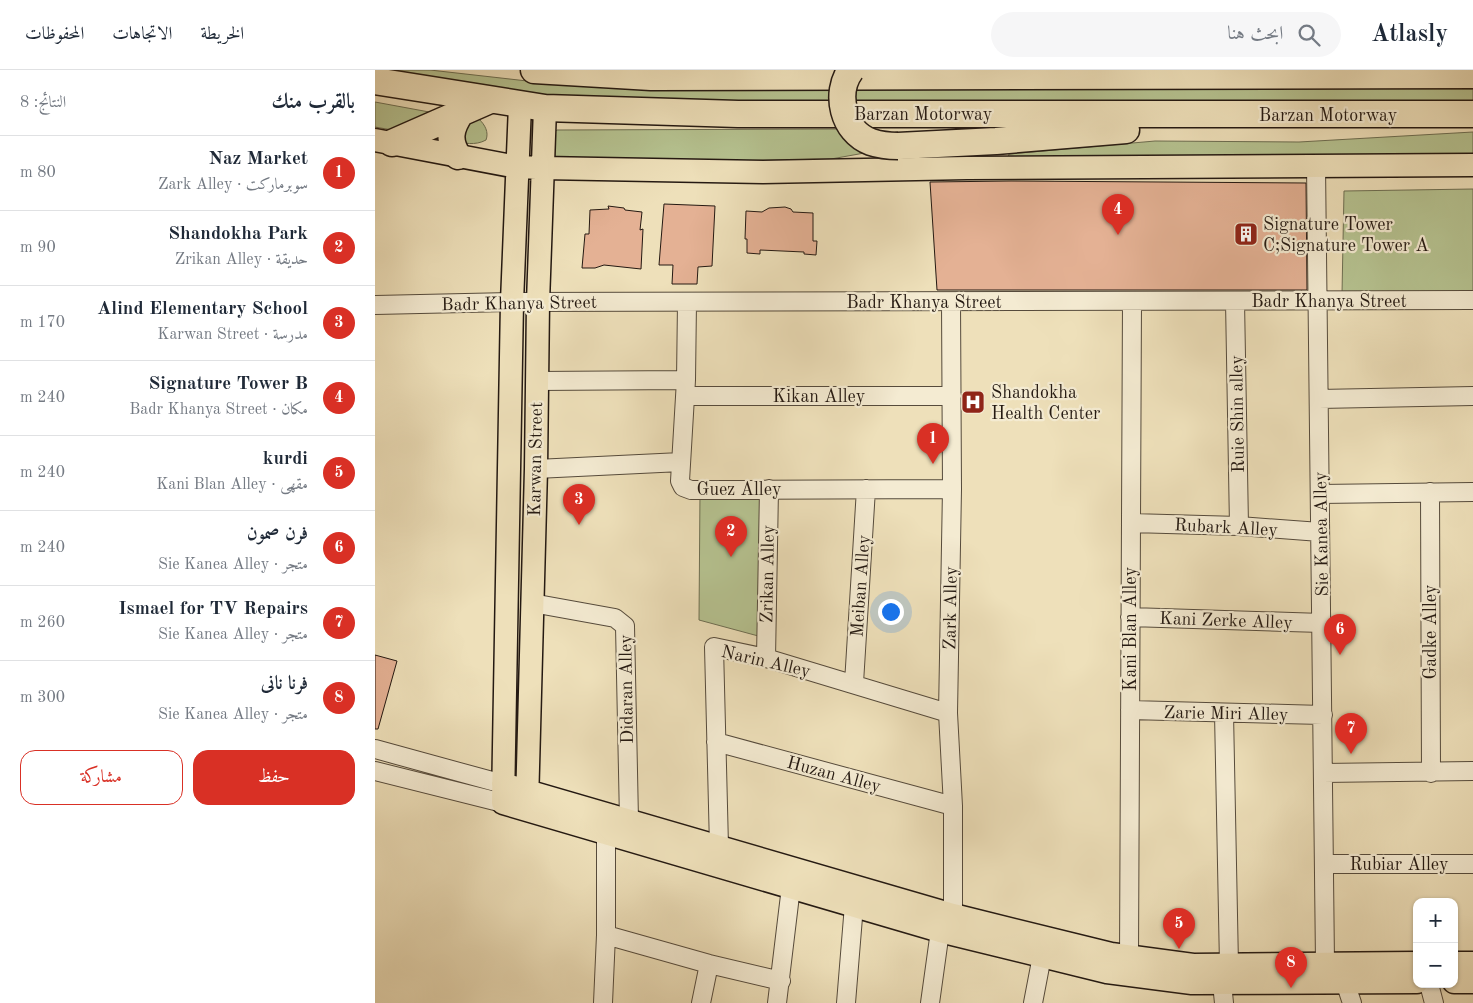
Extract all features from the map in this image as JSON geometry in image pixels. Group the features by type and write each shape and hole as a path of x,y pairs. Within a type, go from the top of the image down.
{"highway":[{"name":"Barzan Motorway","path":"534,70 651,77 705,74 1180,77 1473,75"},
{"path":"851,70 843,86 842,102 845,117 855,131 869,141 885,146 997,142 1137,129 1329,115"},
{"path":"1261,70 1327,75"},
{"name":"Barzan Motorway","path":"375,81 545,108 739,114 1473,114"},
{"path":"383,142 460,114 490,100"},
{"path":"458,156 451,139 455,122 460,114"}],"main road":[{"name":"Karwan Street","path":"503,794 512,302 520,105"},
{"name":"Karwan Street","path":"527,800 536,469 537,302 545,108"},
{"path":"383,142 517,167 543,168 763,172 967,168 1473,165"},
{"path":"503,794 629,820 719,846 1042,956 1107,972 1191,984 1225,984 1349,993 1413,983"},
{"path":"527,800 606,834 854,905 1111,954 1193,965 1225,984 1325,963 1413,963"},
{"path":"1458,963 1473,963"},
{"path":"1458,982 1473,982"}],"street":[{"name":"Sie Kanea Alley","path":"1316,165 1325,963"},
{"name":"Badr Khanya Street","path":"375,305 512,302 1473,300"},
{"name":"Kani Blan Alley","path":"1129,957 1132,301"},
{"name":"Ruie Shin alley","path":"1235,301 1239,526"},
{"name":"Guez Alley","path":"687,302 686,388 680,481 683,487 691,490 952,489"},
{"name":"Zark Alley","path":"930,1003 947,923 953,806 948,713 952,489 951,302"},
{"name":"Kikan Alley","path":"536,381 686,388 951,396"},
{"path":"1319,399 1473,396"},
{"path":"536,469 681,462"},
{"name":"Meiban Alley","path":"854,683 866,489"},
{"name":"Zrikan Alley","path":"766,658 769,490"},
{"name":"Gadke Alley","path":"1430,492 1431,772"},
{"path":"1320,494 1473,492"},
{"name":"Rubark Alley","path":"1131,523 1239,526 1321,532"},
{"name":"Didaran Alley","path":"532,603 615,618 625,626 629,820"},
{"name":"Kani Zerke Alley","path":"1131,617 1322,622"},
{"name":"Narin Alley","path":"719,846 714,647 766,658 854,683 948,713"},
{"name":"Zarie Miri Alley","path":"1130,710 1323,715"},
{"path":"1224,713 1225,984"},
{"name":"Huzan Alley","path":"716,742 953,806"},
{"path":"375,749 503,794"},
{"path":"375,771 503,794"},
{"path":"1323,773 1473,771"},
{"path":"603,1003 606,935 606,834"},
{"name":"Rubiar Alley","path":"1324,864 1473,864"},
{"path":"777,1003 791,887"},
{"path":"846,1003 854,905"},
{"path":"606,935 709,964 781,981"},
{"path":"1033,1003 1042,956"},
{"path":"1325,963 1349,993"},
{"path":"701,1003 709,964"},
{"path":"1430,988 1434,1003"}],"green space":[{"path":"375,70 430,70 536,82 1473,89 1473,106 937,109 517,96"},
{"path":"375,102 451,116 398,131 375,127"},
{"path":"459,117 479,119 486,129 486,140 474,143 453,141"},
{"path":"844,129 870,152 831,159 551,164 551,134 557,130"},
{"path":"1473,132 1473,160 1007,163 1009,154 1155,141 1299,142"},
{"path":"1473,189 1473,295 1342,294 1344,191"},
{"path":"700,492 763,495 762,637 699,620"}],"building":[{"path":"930,182 1306,183 1307,290 937,290"},
{"path":"664,204 715,206 712,266 698,267 697,284 672,284 673,265 659,265"},
{"path":"608,206 642,212 640,230 643,229 641,269 604,265 595,268 582,268 585,234 589,234 590,210 609,209"},
{"path":"785,207 793,212 813,213 813,241 817,241 816,255 804,254 804,252 760,250 760,254 747,253 747,239 745,239 746,211 762,212 769,208"},
{"path":"375,655 397,661 378,729 375,729"}],"place":[{"name":"Signature Tower C;Signature Tower A","path":"1246,234"},
{"name":"Signature Tower B","path":"1118,235"},
{"name":"Shandokha Health Center","path":"973,402"},
{"name":"Naz Market","path":"933,464"},
{"name":"Alind Elementary School","path":"579,525"},
{"name":"Shandokha Park","path":"731,557"},
{"name":"فرن صمون","path":"1340,655"},
{"name":"Ismael for TV Repairs","path":"1351,754"},
{"name":"kurdi","path":"1179,949"},
{"name":"فرنا نانى","path":"1291,988"}]}
